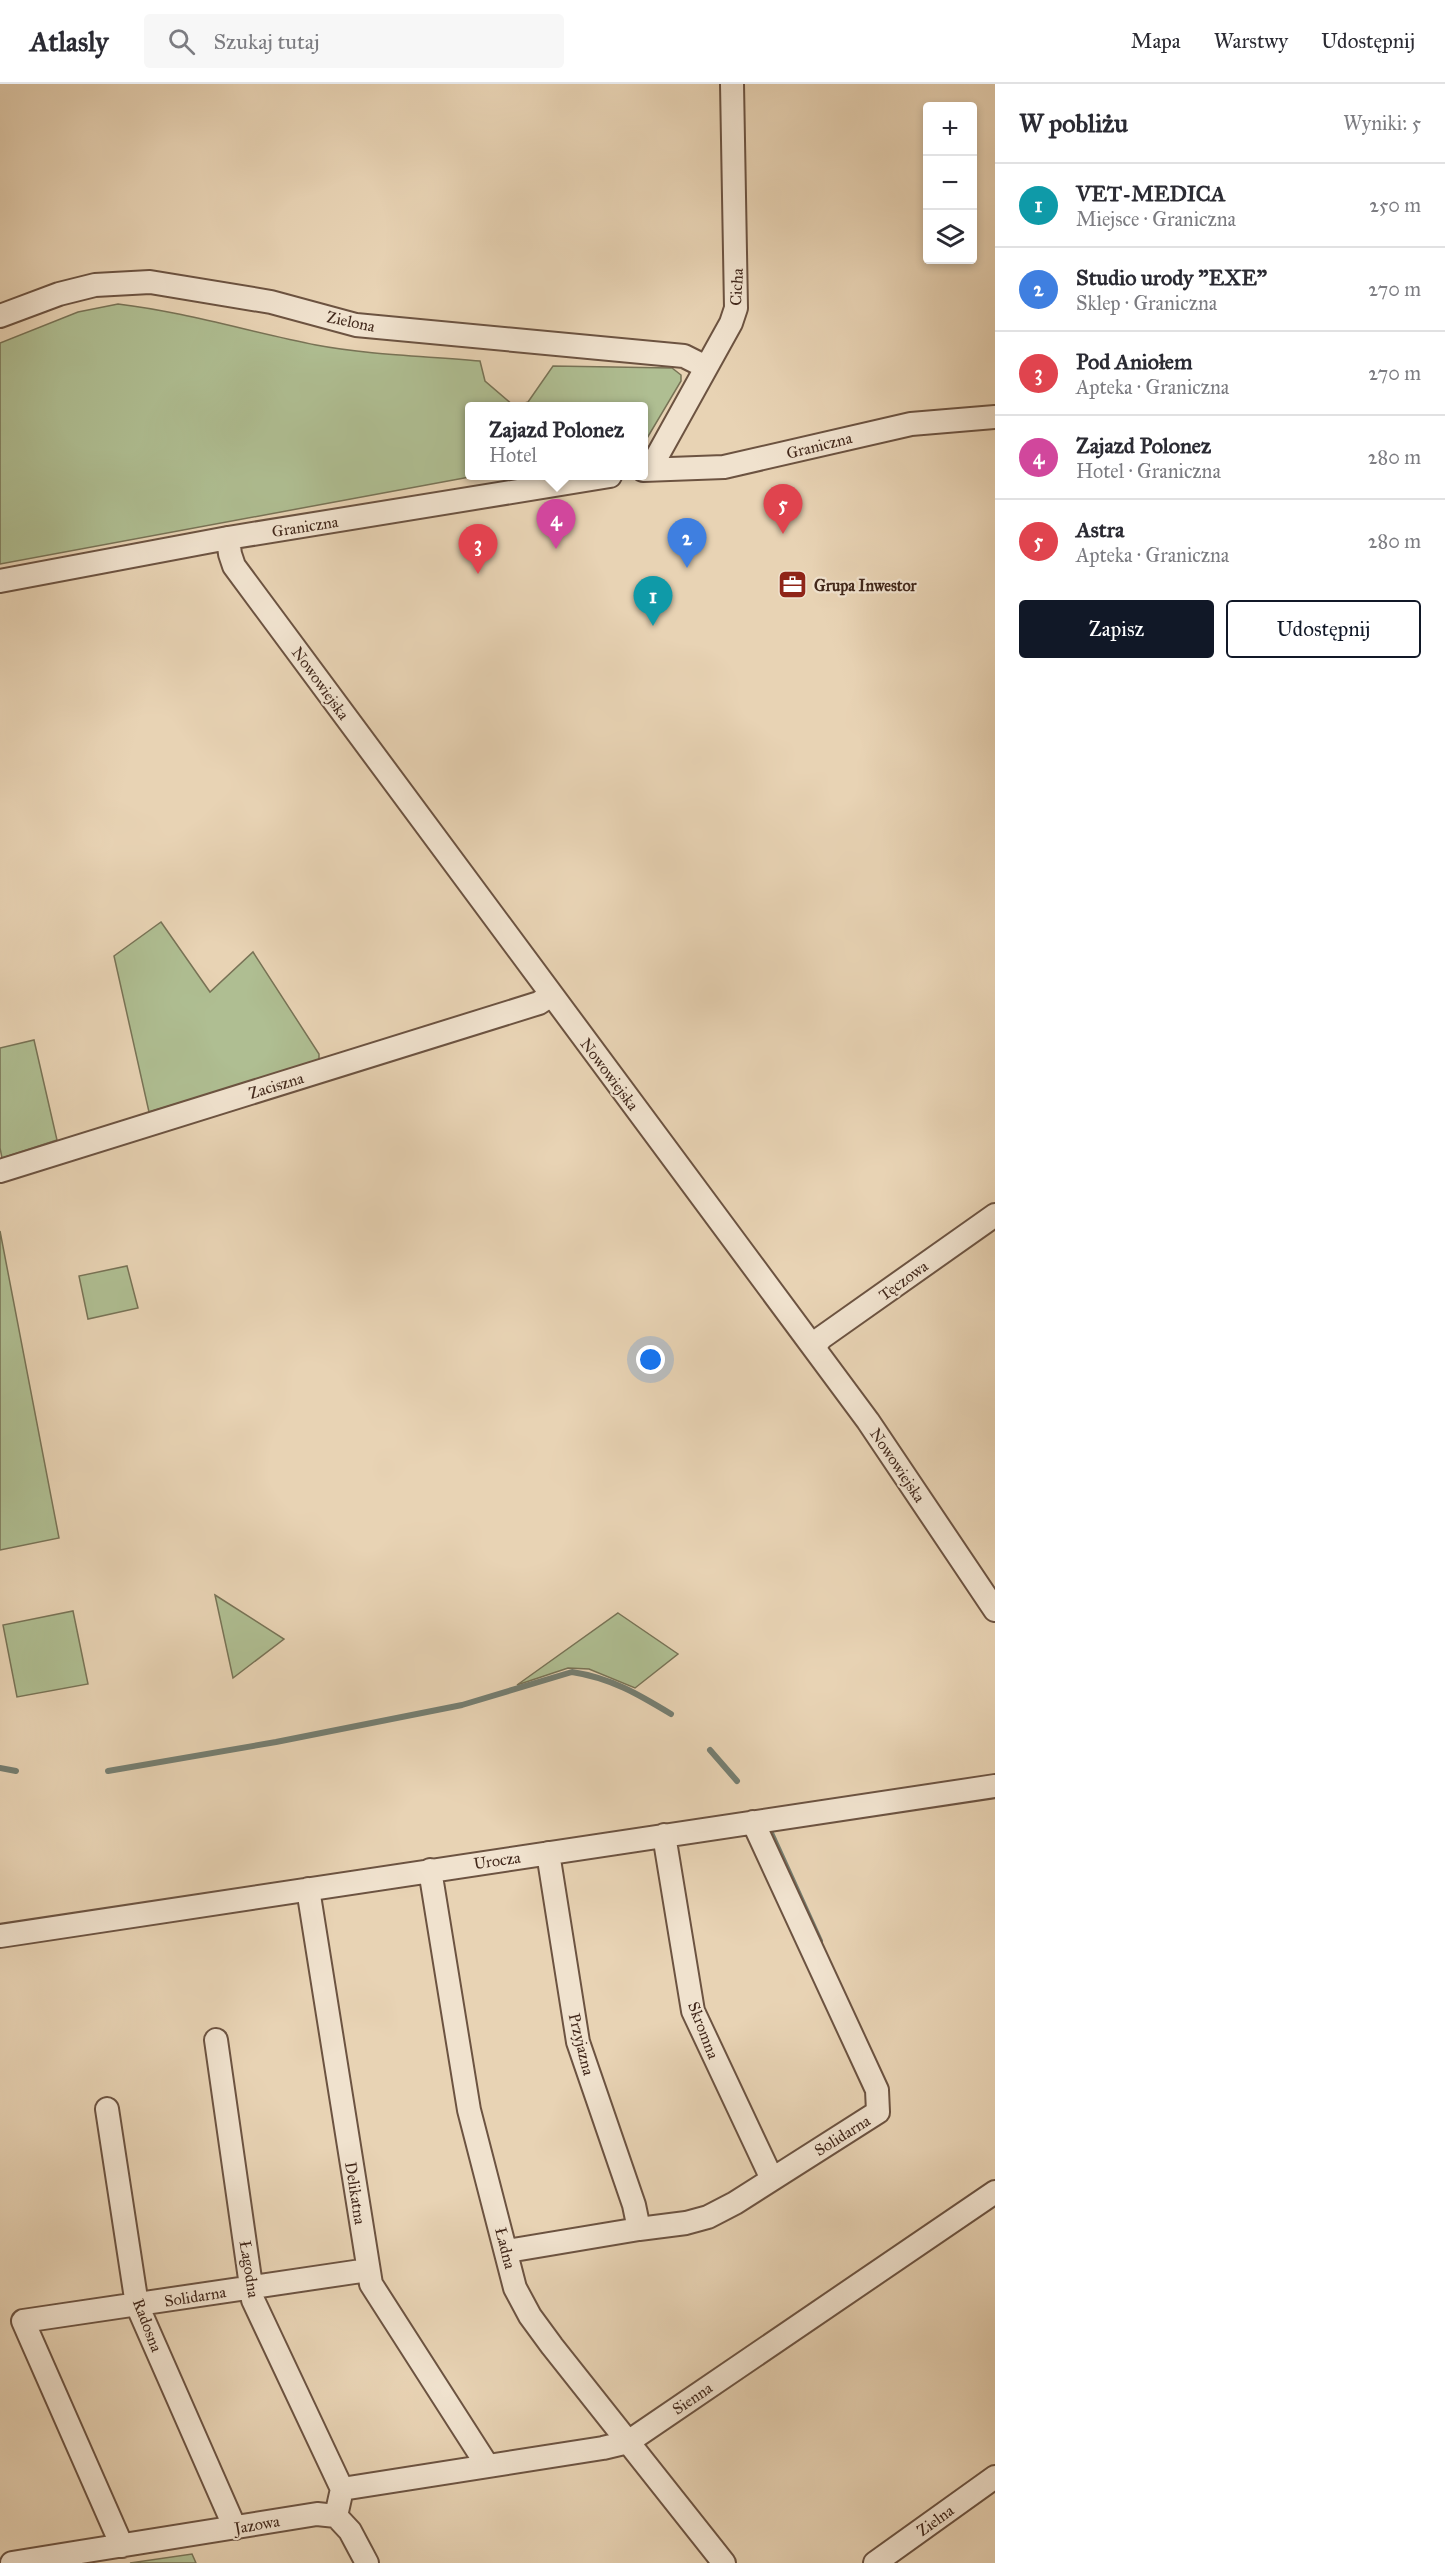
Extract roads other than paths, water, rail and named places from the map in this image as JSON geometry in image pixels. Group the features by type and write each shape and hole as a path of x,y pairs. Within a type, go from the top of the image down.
{"street":[{"name":"Cicha","path":"648,468 706,368 736,308 732,84"},
{"name":"Zielona","path":"0,316 59,294 95,285 150,282 271,302 356,325 684,356 706,368"},
{"name":"Graniczna","path":"648,470 724,467 911,424 995,417"},
{"name":"Graniczna","path":"0,581 228,538 585,480"},
{"name":"Nowowiejska","path":"228,538 234,566 868,1422 995,1610"},
{"name":"Zaciszna","path":"0,1171 339,1067 539,1003 551,995"},
{"name":"Tęczowa","path":"814,1348 821,1338 995,1215"},
{"name":"Urocza","path":"0,1936 995,1786"},
{"name":"Solidarna","path":"508,2252 686,2223 708,2217 878,2112 878,2090 753,1822"},
{"name":"Skromna","path":"664,1835 693,2011 772,2179"},
{"name":"Przyjazna","path":"548,1852 578,2042 634,2205 639,2229"},
{"name":"Ładna","path":"430,1870 469,2110 508,2252 515,2288 530,2316 724,2563"},
{"name":"Delikatna","path":"308,1889 371,2284 487,2465"},
{"name":"Łagodna","path":"216,2040 254,2300 342,2489"},
{"name":"Radosna","path":"107,2109 138,2305 236,2528"},
{"name":"Sienna","path":"342,2489 603,2448 628,2442 995,2192"},
{"name":"Solidarna","path":"122,2547 23,2321 368,2270"},
{"name":"Zielna","path":"875,2563 995,2477"},
{"path":"342,2489 336,2516 350,2531 367,2563"},
{"name":"Jazowa","path":"12,2563 317,2514 336,2516"}],"waterway":[{"path":"108,1771 276,1742 462,1705 572,1672 612,1683 671,1714"},
{"path":"710,1750 737,1781"},
{"path":"0,1768 16,1771"},
{"path":"771,1833 820,1941"}],"place":[{"name":"Astra","path":"783,534"},
{"name":"Zajazd Polonez","path":"556,549"},
{"name":"Studio urody \"EXE\"","path":"687,568"},
{"name":"Pod Aniołem","path":"478,574"},
{"name":"Grupa Inwestor","path":"793,585"},
{"name":"VET-MEDICA","path":"653,626"}]}
